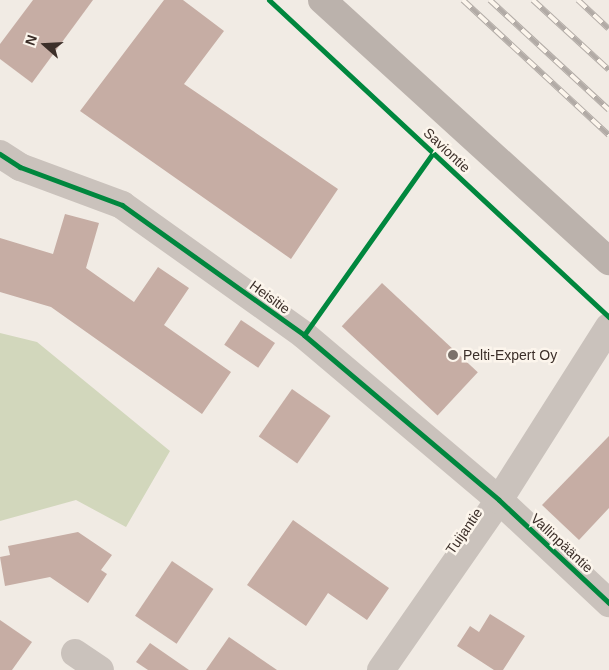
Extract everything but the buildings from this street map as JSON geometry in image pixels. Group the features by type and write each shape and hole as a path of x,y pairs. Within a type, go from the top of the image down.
{"main road":[{"name":"Saviontie","path":"322,0 609,261"}],"street":[{"name":"Heisitie","path":"0,154 20,167 122,205 304,335 499,500"},
{"name":"Tuijantie","path":"381,670 499,500 609,327"},
{"name":"Vallinpääntie","path":"499,500 609,603"},
{"path":"76,653 100,670"}],"green space":[{"path":"0,333 37,342 170,451 126,527 76,500 0,521"}],"railway":[{"path":"463,0 609,135"},
{"path":"490,0 609,110"},
{"path":"533,0 609,70"},
{"path":"578,0 609,29"}],"cycle path":[{"path":"269,0 609,317"},
{"path":"304,335 433,153"},
{"path":"0,154 20,167 122,205 304,335 499,500 609,603"}],"place":[{"name":"Pelti-Expert Oy","path":"453,355"}]}
